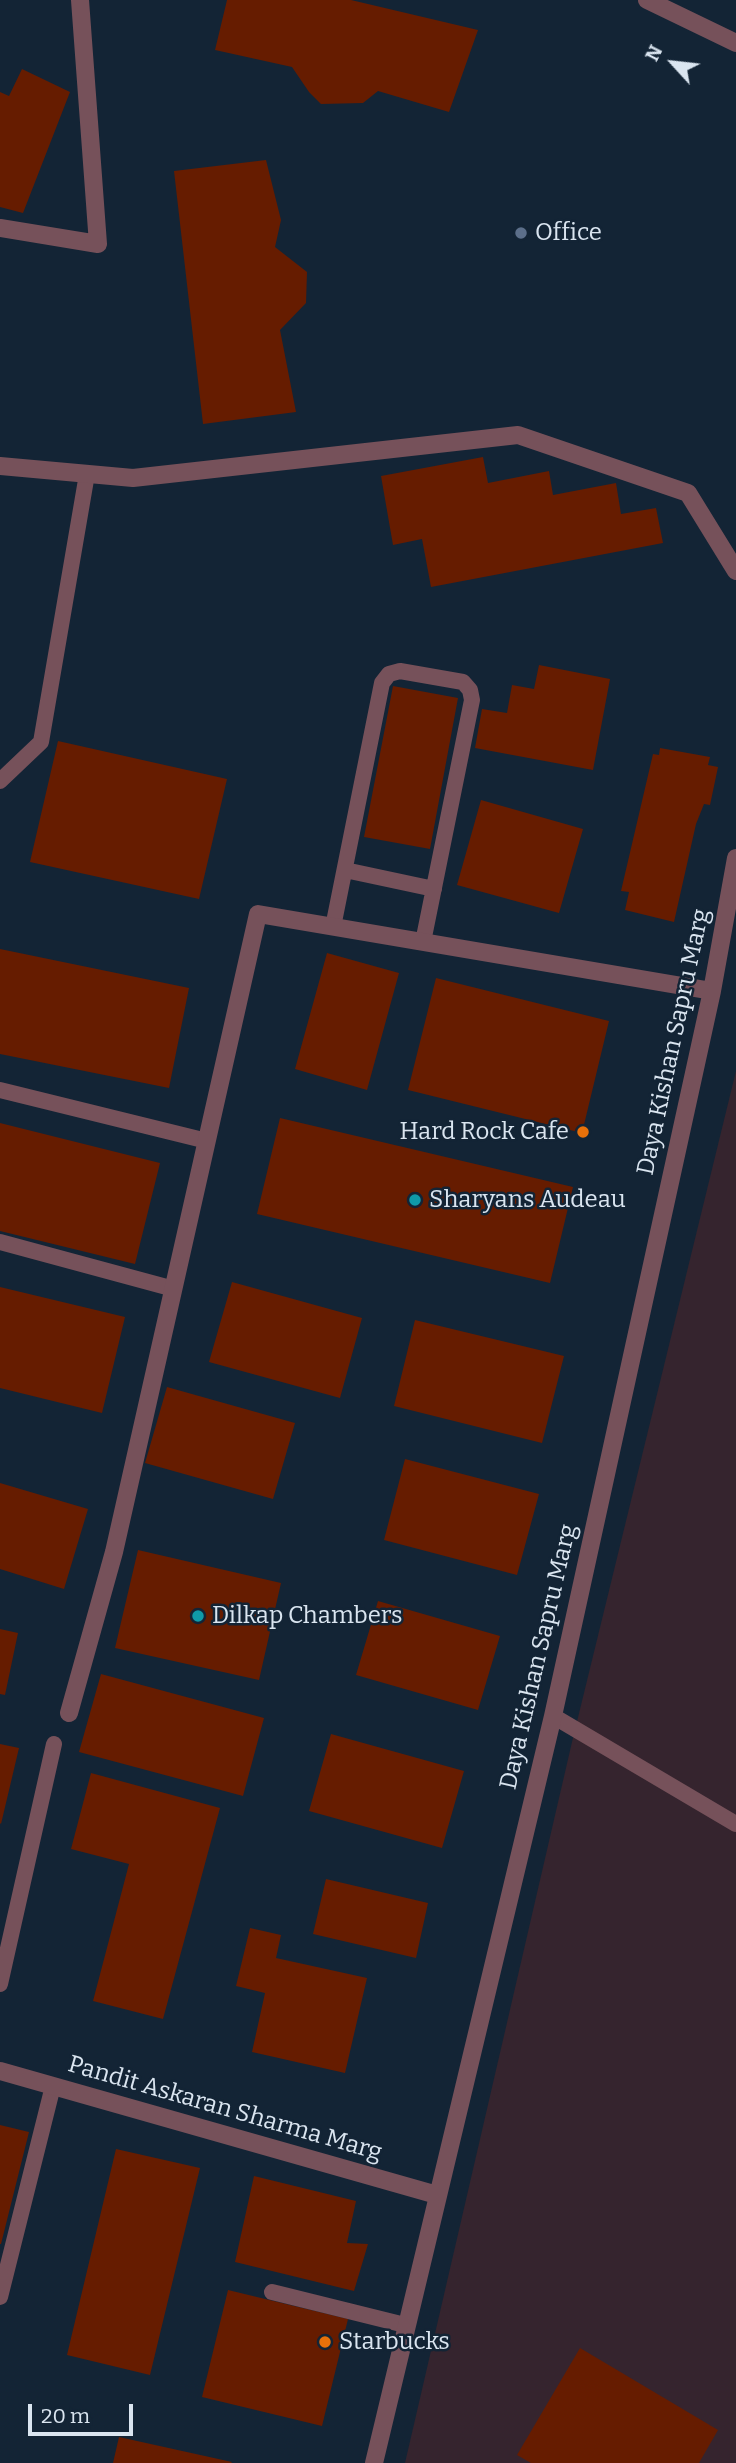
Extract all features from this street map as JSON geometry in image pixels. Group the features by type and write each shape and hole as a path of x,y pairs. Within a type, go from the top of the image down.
{"street":[{"path":"0,228 98,244 80,0"},
{"path":"647,0 736,43"},
{"path":"0,466 133,478 518,435 688,493 736,571"},
{"name":"Daya Kishan Sapru Marg","path":"374,2463 553,1716 712,991 736,858"},
{"path":"69,1713 114,1552 258,914 712,991"},
{"name":"Pandit Askaran Sharma Marg","path":"0,2071 437,2195"}],"lane":[{"path":"0,781 41,742 86,474"},
{"path":"333,927 382,683 388,674 400,671 463,682 470,690 472,700 423,942"},
{"path":"345,870 434,889"},
{"path":"0,1090 207,1141"},
{"path":"0,1242 174,1289"},
{"path":"553,1716 736,1824"},
{"path":"0,1984 54,1744"},
{"path":"0,2297 52,2086"},
{"path":"272,2292 405,2325"}],"shaded area":[{"path":"736,1071 736,2463 405,2463 572,1742"}],"building":[{"path":"227,0 351,0 478,30 449,112 378,91 363,103 321,104 292,67 215,50"},
{"path":"22,69 70,92 23,213 0,207 0,92 9,96"},
{"path":"266,160 281,220 275,247 307,272 306,303 280,330 296,412 203,424 174,171"},
{"path":"483,457 488,483 549,471 553,495 616,483 621,514 656,508 663,543 431,587 422,539 393,545 381,476"},
{"path":"539,665 610,679 593,770 475,748 482,709 507,713 512,685 534,689"},
{"path":"393,686 458,698 430,849 364,837"},
{"path":"58,741 227,779 199,899 30,862"},
{"path":"660,748 710,757 708,765 718,767 710,805 704,804 696,824 674,922 625,910 629,892 621,891 653,754 659,755"},
{"path":"481,800 583,829 559,913 457,885"},
{"path":"0,949 189,988 169,1088 0,1054"},
{"path":"327,953 399,973 367,1090 295,1069"},
{"path":"436,978 609,1021 582,1133 408,1090"},
{"name":"Sharyans Audeau","path":"280,1118 573,1187 550,1283 257,1214"},
{"path":"0,1123 160,1163 135,1264 0,1231"},
{"path":"232,1282 362,1318 340,1398 209,1362"},
{"path":"0,1287 125,1317 102,1413 0,1388"},
{"path":"415,1320 564,1356 542,1443 394,1406"},
{"path":"167,1387 295,1423 273,1499 145,1463"},
{"path":"405,1459 539,1494 517,1575 384,1540"},
{"path":"0,1483 88,1509 64,1589 0,1569"},
{"name":"Dilkap Chambers","path":"138,1550 281,1583 259,1680 115,1648"},
{"path":"378,1601 500,1636 478,1710 356,1675"},
{"path":"0,1629 18,1633 5,1695 0,1694"},
{"path":"101,1674 264,1718 243,1796 79,1752"},
{"path":"331,1734 464,1771 442,1848 309,1811"},
{"path":"0,1744 19,1748 1,1824 0,1823"},
{"path":"91,1773 220,1808 163,2019 93,2001 129,1864 71,1849"},
{"path":"326,1879 428,1903 416,1958 313,1934"},
{"path":"250,1928 281,1935 276,1958 367,1978 345,2073 252,2052 265,1993 236,1986"},
{"path":"0,2125 29,2132 1,2244 0,2244"},
{"path":"116,2149 200,2168 150,2375 67,2355"},
{"path":"254,2176 356,2201 347,2243 368,2244 354,2291 235,2262"},
{"path":"228,2290 348,2319 322,2426 202,2397"},
{"path":"580,2348 718,2430 699,2463 531,2463 517,2455"},
{"path":"119,2437 232,2462 113,2463"}],"place":[{"name":"Office","path":"521,233"},
{"name":"Hard Rock Cafe","path":"583,1132"},
{"name":"Sharyans Audeau","path":"415,1200"},
{"name":"Dilkap Chambers","path":"198,1616"},
{"name":"Starbucks","path":"325,2342"}]}
